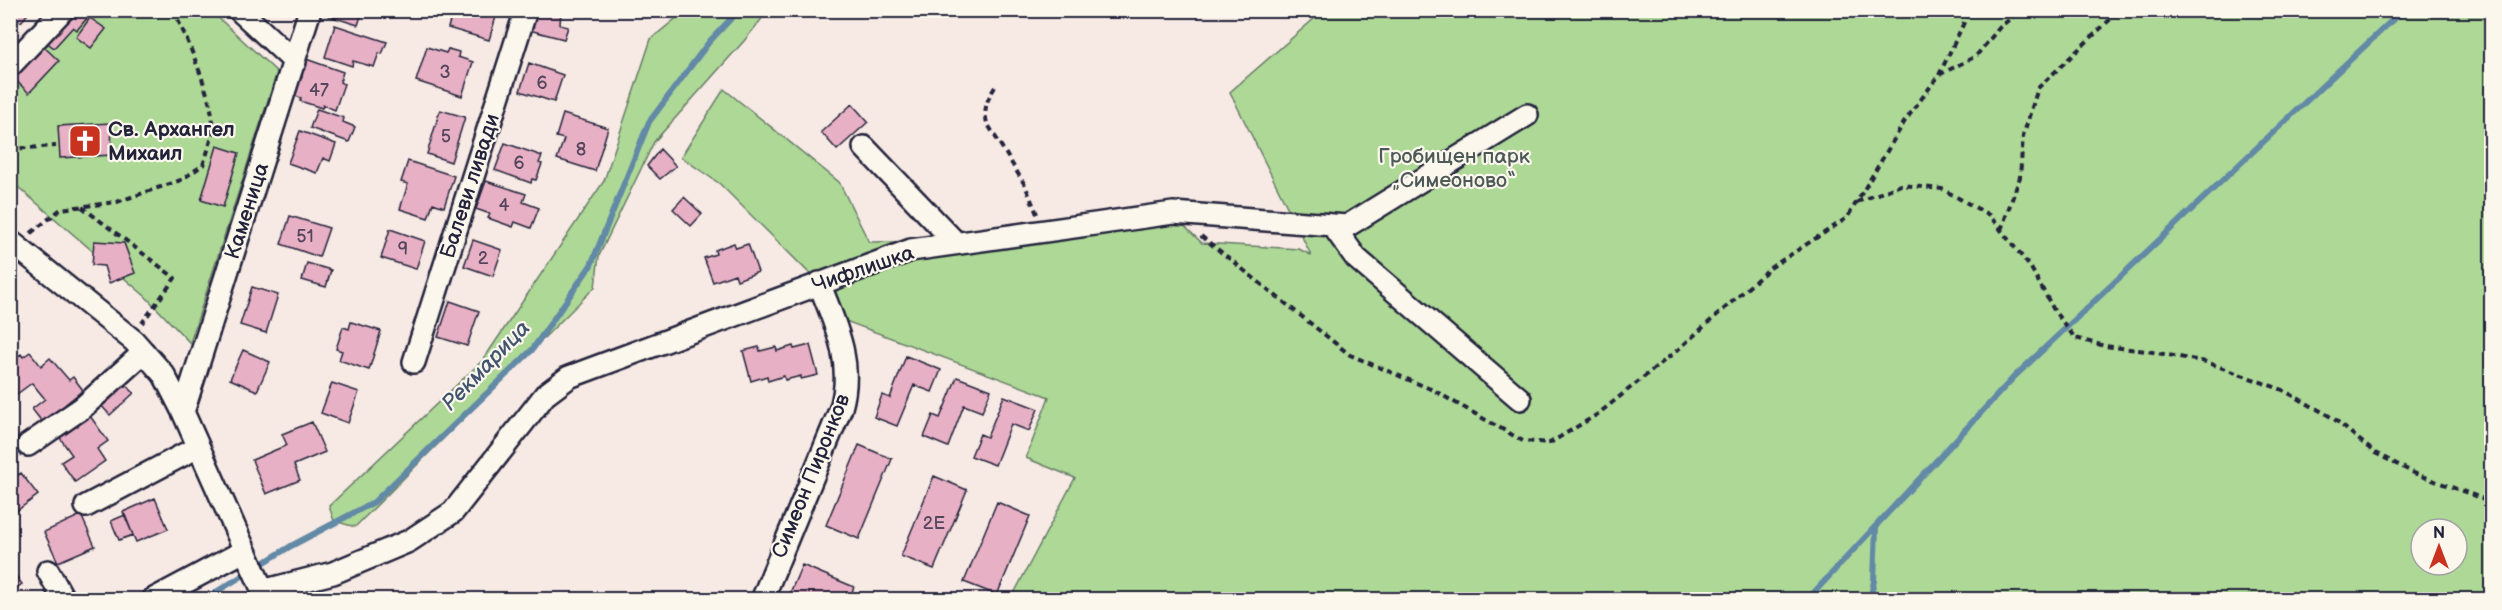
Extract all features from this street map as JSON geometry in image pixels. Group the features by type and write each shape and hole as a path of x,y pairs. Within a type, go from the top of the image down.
{"street":[{"path":"10,66 63,10"},
{"path":"239,10 295,62"},
{"name":"Каменица","path":"183,412 310,10"},
{"name":"Балеви ливади","path":"414,362 526,10"},
{"name":"Чифлишка","path":"262,591 344,569 409,541 453,512 545,395 569,377 911,250 1173,213 1347,226 1527,115"},
{"path":"864,147 956,243"},
{"path":"1333,226 1356,258 1520,399"},
{"path":"13,243 137,345 164,375 183,412 262,591 290,600"},
{"name":"Симеон Пиронков","path":"762,600 841,408 847,388 845,356 819,283"},
{"path":"27,446 82,408 137,345"},
{"path":"86,506 198,447"},
{"path":"152,600 245,554"},
{"path":"48,571 64,600"}],"path":[{"path":"13,243 61,209 117,202 181,180 203,165 213,128 213,116 206,89 173,10"},
{"path":"1199,234 1350,355 1432,390 1523,441 1550,443 1598,414 1680,348 1770,268 1847,218 1905,121 1939,75 1970,10"},
{"path":"1939,75 1976,56 2000,27 2021,10"},
{"path":"2001,230 2020,177 2023,136 2038,88 2120,10"},
{"path":"995,87 987,100 984,112 987,123 1025,185 1045,231"},
{"path":"10,149 56,146"},
{"path":"1857,203 1901,185 1942,189 1989,215 2031,268 2055,312 2075,338 2105,346 2206,362 2283,390 2333,418 2375,453 2416,474 2492,502"},
{"path":"82,207 175,278 137,345"}],"green space":[{"path":"80,10 211,11 277,72 190,343 145,296 11,181 10,84"},
{"path":"685,11 768,11 654,142 599,256 595,287 355,527 334,521 329,506 483,360 604,181 651,39"},
{"name":"Гробищен парк „Симеоново“","path":"1323,11 2491,11 2491,599 1011,599 1075,478 1026,458 1049,397 832,316 819,283 720,184 681,157 724,89 839,182 869,242 1009,240 1178,220 1202,243 1299,249 1311,255 1230,92"}],"building":[{"path":"10,10 31,10 21,22 10,13"},
{"path":"74,10 79,10 88,17 77,30 73,27 54,48 45,41"},
{"path":"319,10 363,10 358,25 319,13"},
{"path":"453,10 498,10 489,40 448,28"},
{"path":"535,10 561,10 560,25 568,27 564,39 529,30"},
{"path":"90,18 106,29 91,48 76,37"},
{"path":"335,25 387,42 382,54 379,53 374,67 353,61 352,66 325,57"},
{"path":"41,44 59,61 29,93 11,76"},
{"path":"427,47 446,53 448,49 459,52 458,57 473,62 462,96 416,81"},
{"path":"306,59 343,72 340,82 344,84 335,110 323,105 322,108 300,101 301,98 293,95"},
{"path":"529,63 563,75 554,102 520,91"},
{"path":"852,104 868,122 837,150 821,132"},
{"path":"317,109 344,118 343,122 355,127 349,142 310,128"},
{"path":"440,110 465,117 451,162 427,154"},
{"path":"563,114 608,128 595,171 557,159 564,139 556,137"},
{"name":"Св. Архангел Михаил","path":"111,123 112,155 60,158 58,126"},
{"path":"300,131 336,144 330,161 323,158 317,173 288,163"},
{"path":"505,143 542,156 539,163 542,164 536,180 532,179 531,183 495,170"},
{"path":"217,146 239,153 223,207 201,200"},
{"path":"660,149 676,166 660,179 647,166"},
{"path":"408,161 454,176 444,207 433,203 428,218 400,209 408,184 401,182"},
{"path":"486,181 526,194 523,202 539,208 531,228 515,222 513,227 488,218 490,214 476,209"},
{"path":"684,197 702,214 691,226 673,209"},
{"path":"290,216 329,228 319,257 281,244"},
{"path":"390,229 425,241 416,269 381,258"},
{"path":"473,240 502,250 493,276 464,266"},
{"path":"94,241 124,243 135,273 109,283 104,266 92,265"},
{"path":"734,243 736,248 748,244 758,272 737,280 735,274 713,282 704,258 716,254 715,250"},
{"path":"307,263 331,270 326,287 302,280"},
{"path":"252,287 278,295 266,333 240,325"},
{"path":"450,301 479,311 467,346 438,337"},
{"path":"351,322 381,331 369,370 339,360 342,351 336,349 343,327 349,329"},
{"path":"810,345 818,375 785,380 784,376 768,381 767,376 751,381 743,351 759,347 760,351 776,347 777,351 793,346 794,349"},
{"path":"243,350 270,362 257,391 230,379"},
{"path":"30,352 41,366 50,358 69,380 73,377 83,390 66,404 68,407 52,421 49,417 43,423 32,409 45,399 32,383 10,399 10,362 21,354 23,357"},
{"path":"906,356 941,370 932,392 914,385 897,426 874,417 882,395 890,398"},
{"path":"957,377 991,390 982,412 964,405 948,447 924,437 933,415 940,418"},
{"path":"119,378 134,393 110,415 96,400"},
{"path":"332,383 359,392 348,423 321,413"},
{"path":"1004,396 1038,409 1029,431 1011,424 995,465 971,456 980,434 987,437"},
{"path":"90,416 108,441 97,449 105,461 75,482 61,462 72,455 60,438"},
{"path":"312,422 325,452 294,465 300,480 266,494 252,460 287,445 282,434"},
{"path":"859,445 892,459 859,539 826,525"},
{"path":"21,473 38,495 11,515 10,480"},
{"path":"934,476 967,490 934,569 901,556"},
{"path":"155,498 168,529 136,542 123,512"},
{"path":"997,502 1030,516 997,595 964,582"},
{"path":"81,515 95,546 58,562 44,532"},
{"path":"125,515 133,535 119,540 111,521"},
{"path":"802,565 854,587 849,600 787,600"},
{"path":"10,568 22,584 10,592"}],"waterway":[{"name":"Рекмарица","path":"203,600 291,546 374,502 532,350 591,265 649,122 709,42 739,10"},
{"path":"1807,600 2014,377 2403,10"},
{"path":"1870,600 1874,581 1876,527"}],"place":[{"name":"Св. Архангел Михаил","path":"85,141"}]}
